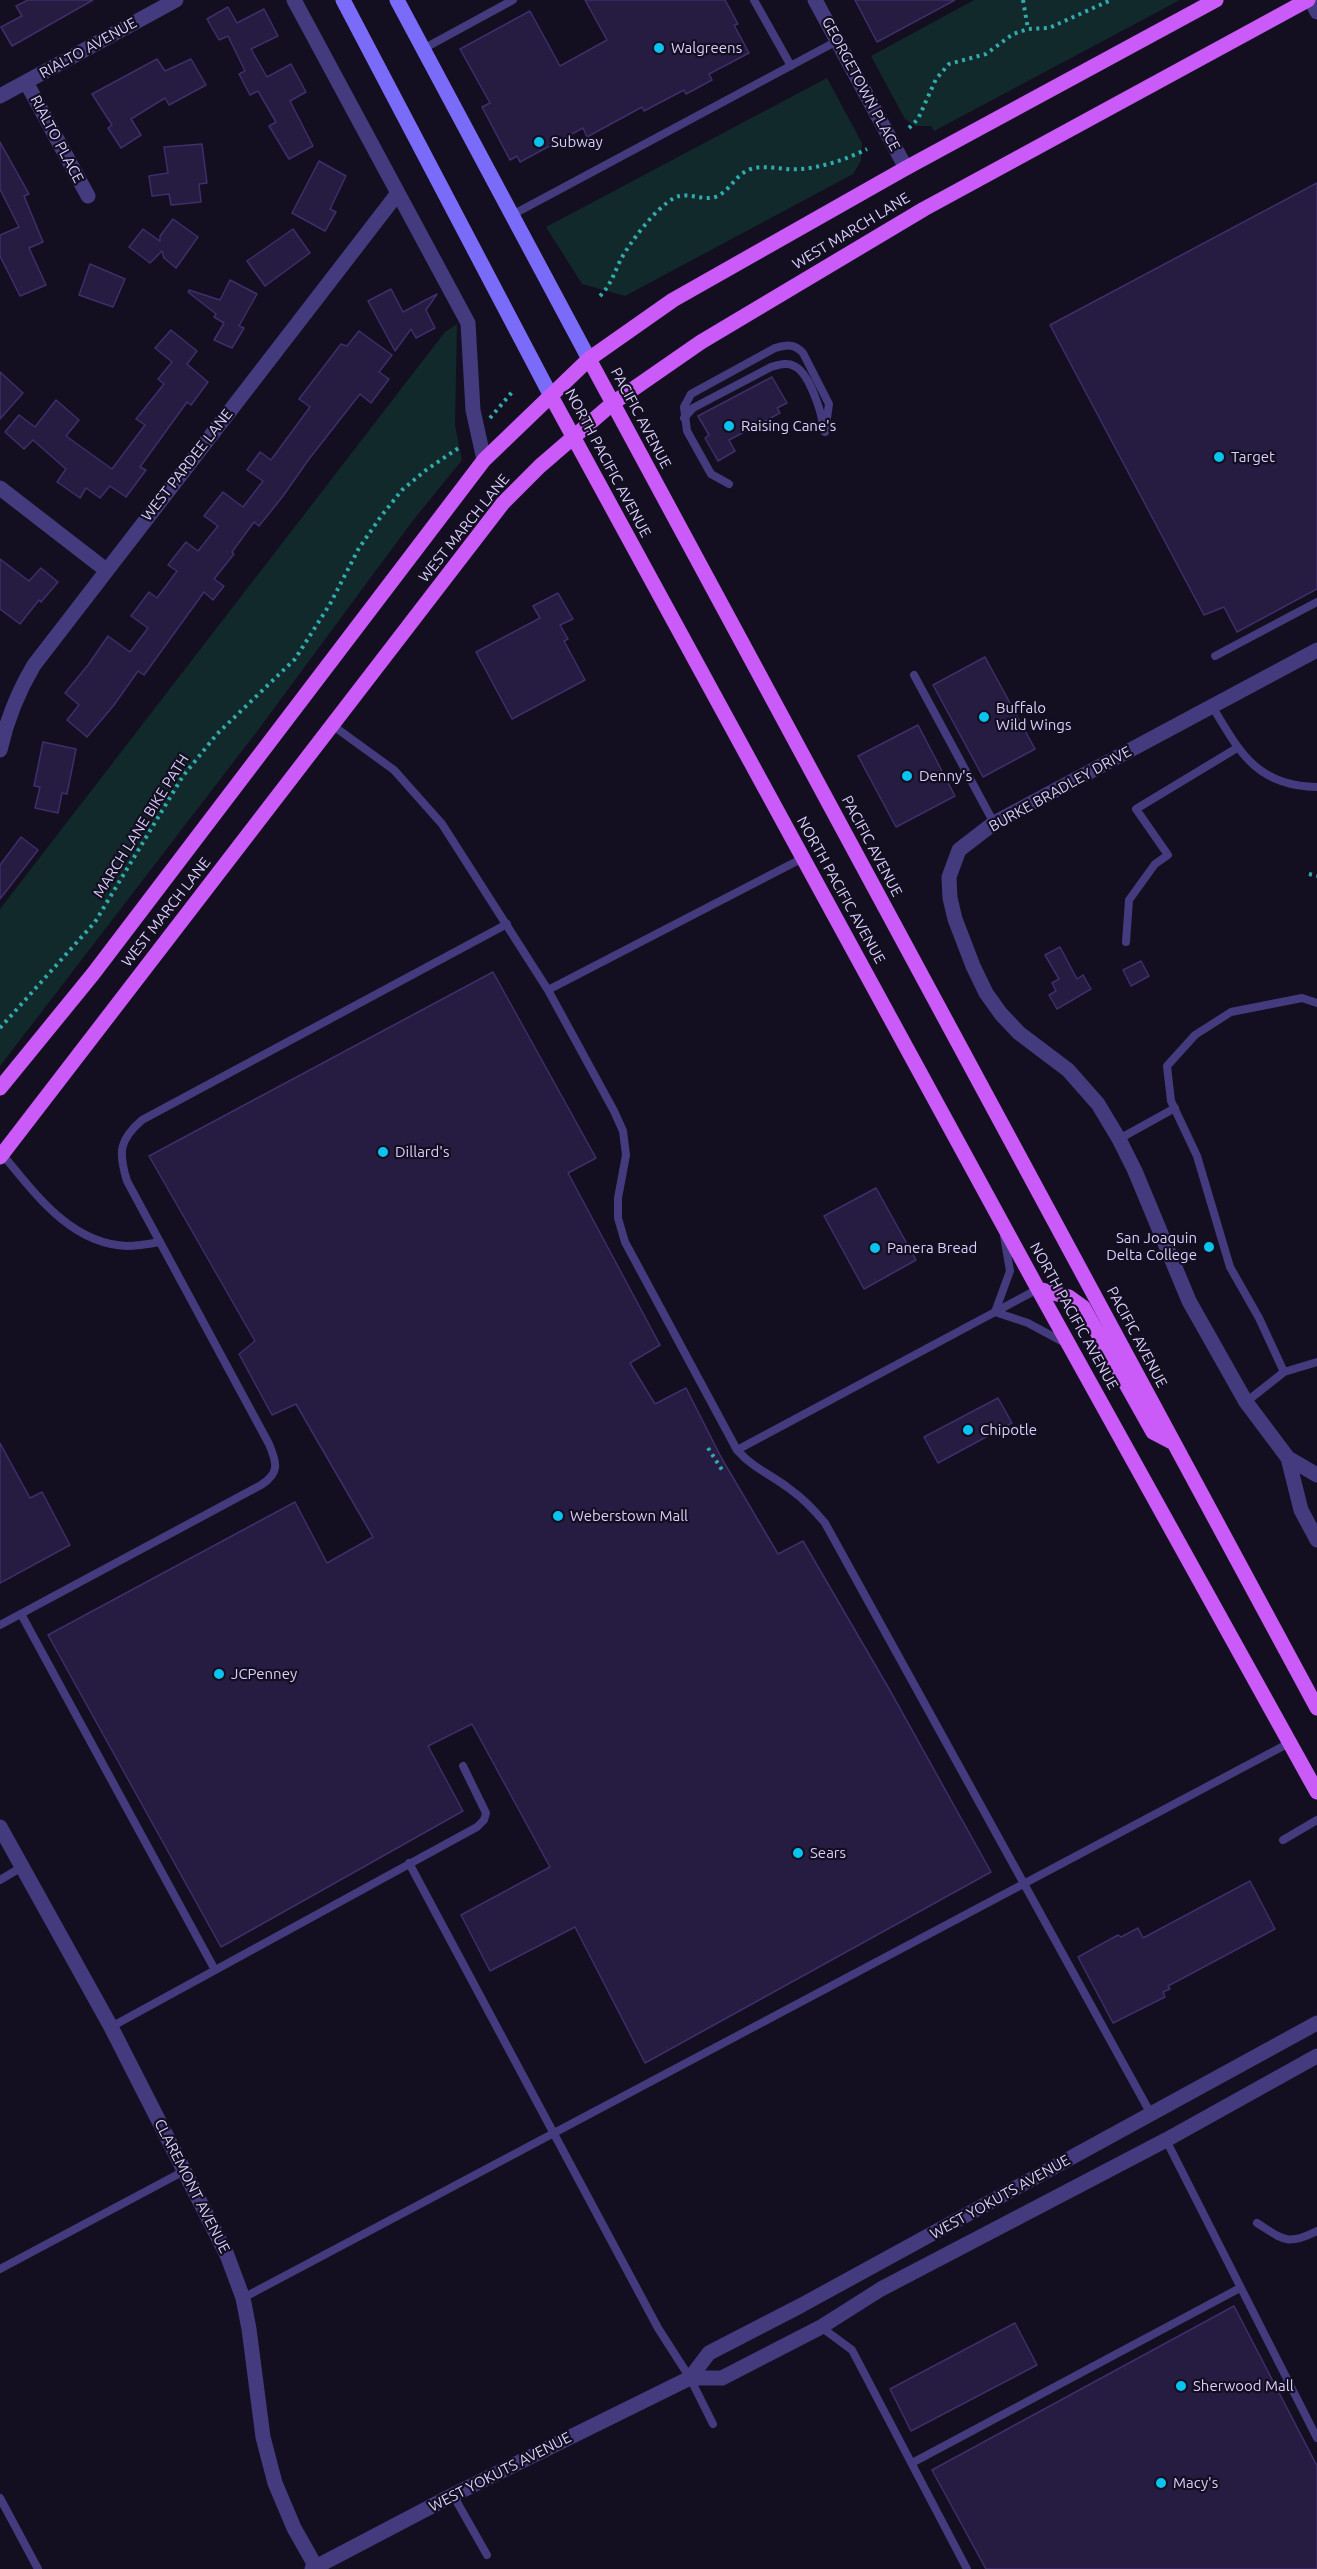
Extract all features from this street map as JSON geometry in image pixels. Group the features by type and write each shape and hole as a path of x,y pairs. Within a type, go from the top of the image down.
{"main road":[{"name":"NORTH PACIFIC AVENUE","path":"343,0 550,396 1038,1289 1317,1792"},
{"name":"PACIFIC AVENUE","path":"397,0 1317,1708"},
{"name":"WEST MARCH LANE","path":"0,1088 93,974 484,460 589,359 673,300 906,168 1216,0"},
{"name":"WEST MARCH LANE","path":"1,1155 503,504 540,466 613,403 701,342 924,208 1309,0"},
{"path":"1038,1289 1069,1297 1083,1307 1153,1432 1174,1443"}],"street":[{"name":"RIALTO AVENUE","path":"0,96 176,0"},
{"path":"294,0 468,323 473,410 484,460"},
{"name":"GEORGETOWN PLACE","path":"815,0 906,168"},
{"path":"1309,0 1317,12"},
{"name":"RIALTO PLACE","path":"26,82 87,196"},
{"name":"WEST PARDEE LANE","path":"1,745 18,691 34,665 398,193"},
{"path":"0,488 106,570"},
{"name":"BURKE BRADLEY DRIVE","path":"1317,650 994,823 959,850 949,877 950,898 955,919 973,966 987,993 1001,1014 1019,1033 1068,1070 1098,1104 1135,1171 1189,1301 1246,1402 1288,1458 1317,1475"},
{"name":"BURKE BRADLEY DRIVE","path":"1288,1458 1301,1510 1317,1540"},
{"name":"CLAREMONT AVENUE","path":"0,1827 111,2027 214,2227 243,2298 263,2437 275,2483 294,2528 315,2568"},
{"name":"WEST YOKUTS AVENUE","path":"690,2378 709,2353 800,2306 1317,2023"},
{"name":"WEST YOKUTS AVENUE","path":"315,2568 453,2495 690,2378 722,2378 821,2328 881,2289 1166,2140 1317,2056"}],"lane":[{"path":"423,49 513,0"},
{"path":"754,0 791,66"},
{"path":"512,215 837,41"},
{"path":"684,418 693,408 771,367 782,364 794,365 800,369 819,404 825,432 829,404 803,353 797,347 788,345 775,348 691,394 684,407 684,418 687,431 711,474 729,484"},
{"path":"1215,656 1317,602"},
{"path":"914,675 994,823"},
{"path":"1212,706 1237,748 1264,775 1296,787 1317,787"},
{"path":"332,725 394,770 435,816 548,990 623,1131 626,1155 618,1198 618,1218 625,1242 737,1450 758,1471 790,1489 825,1523 1151,2114"},
{"path":"1126,942 1129,900 1155,864 1168,855 1136,809 1237,748"},
{"path":"548,990 802,858"},
{"path":"0,1625 261,1485 270,1479 275,1469 275,1460 269,1444 127,1181 122,1164 122,1144 130,1131 142,1120 507,924"},
{"path":"1284,1372 1259,1318 1230,1267 1197,1156 1171,1101 1167,1066 1195,1035 1231,1012 1302,998 1317,1003"},
{"path":"1119,1139 1175,1108"},
{"path":"1,1155 61,1221 95,1239 126,1246 160,1242"},
{"path":"995,1312 1010,1271 1002,1223"},
{"path":"737,1450 1038,1289"},
{"path":"995,1312 1028,1323 1070,1345"},
{"path":"1246,1402 1272,1384 1284,1372 1317,1362"},
{"path":"21,1614 214,1970"},
{"path":"243,2298 1290,1742"},
{"path":"111,2027 477,1827 484,1820 486,1813 463,1766"},
{"path":"1283,1840 1317,1820"},
{"path":"409,1863 657,2328 690,2378 713,2424"},
{"path":"0,1880 22,1867"},
{"path":"1166,2140 1317,2438"},
{"path":"0,2269 184,2171"},
{"path":"1257,2223 1282,2239 1298,2241 1317,2231"},
{"path":"912,2463 1240,2288"},
{"path":"821,2328 852,2350 967,2569"},
{"path":"453,2495 486,2555"},
{"path":"0,2498 38,2569"}],"path":[{"path":"1023,0 1028,28"},
{"path":"909,128 918,119 941,70 956,61 986,54 1013,34 1028,28 1049,28 1111,0"},
{"path":"600,296 608,288 630,243 674,198 686,195 715,197 724,192 748,170 801,170 849,158 867,149"},
{"path":"489,420 513,391"},
{"name":"MARCH LANE BIKE PATH","path":"0,1028 94,922 183,776 217,734 295,659 320,623 359,548 402,490 460,447"},
{"path":"1309,874 1317,876"},
{"path":"708,1448 723,1473"}],"green space":[{"path":"974,0 1180,0 934,131 931,126 915,126 905,119 871,56"},
{"path":"827,78 862,143 861,161 853,174 625,296 582,284 546,227"},
{"path":"457,324 455,425 462,460 411,523 258,730 0,1066 0,909 445,332"}],"building":[{"path":"28,0 93,0 12,46 1,27 22,16 16,6"},
{"path":"585,0 725,0 738,24 734,25 749,53 709,74 712,80 686,94 684,90 644,111 642,107 587,137 583,128 520,162 517,156 510,160 482,107 490,103 460,49 530,11 560,66 607,40"},
{"path":"855,0 955,0 877,42"},
{"path":"228,7 237,23 264,9 278,36 251,49 267,77 291,64 306,92 290,101 313,146 289,159 269,126 276,122 258,91 250,95 239,74 245,71 228,36 219,40 207,19"},
{"path":"157,59 165,71 191,59 206,85 169,105 165,98 131,119 141,135 121,148 108,128 112,125 92,94"},
{"path":"0,142 29,194 24,196 43,242 29,248 46,285 20,296 0,256 0,235 19,227 0,189"},
{"path":"202,144 207,183 199,184 201,202 171,205 169,194 152,196 149,176 168,173 164,147"},
{"path":"319,161 346,176 330,209 336,212 325,231 292,213"},
{"name":"Target","path":"1317,183 1317,589 1237,632 1224,607 1204,615 1050,325"},
{"path":"173,219 198,237 176,268 164,258 162,251 150,263 129,247 143,229 160,241 160,236"},
{"path":"293,229 310,253 265,286 247,261"},
{"path":"90,264 125,279 113,307 79,295"},
{"path":"230,280 257,294 239,326 244,328 232,348 214,340 224,323 214,317 216,314 188,292 189,290 220,300"},
{"path":"391,289 403,312 437,294 426,310 435,328 416,338 411,329 395,351 368,301"},
{"path":"171,330 197,351 187,364 208,382 191,405 187,402 140,467 146,470 126,497 110,486 100,498 86,488 80,498 57,482 66,469 33,440 24,449 5,432 19,415 35,427 56,400 79,420 66,436 112,469 145,425 136,419 164,384 158,379 172,362 155,348"},
{"path":"359,331 392,355 379,372 389,379 371,403 360,394 259,526 254,522 232,552 234,554 214,579 224,586 213,600 204,592 144,675 138,671 87,737 67,720 79,705 65,693 108,636 130,652 148,628 131,616 149,592 157,598 177,571 168,565 186,542 198,551 218,526 204,516 223,492 243,507 263,481 247,470 260,452 271,460 310,407 299,399 341,344 347,346"},
{"path":"0,372 23,393 0,419"},
{"name":"Raising Cane's","path":"772,377 787,403 777,408 780,413 729,440 735,451 718,461 705,438 709,435 698,416"},
{"path":"0,559 29,581 41,568 58,582 41,602 39,600 20,624 0,609"},
{"path":"558,593 573,619 560,625 568,639 564,641 585,680 512,719 476,652 540,618 533,606"},
{"name":"Buffalo Wild Wings","path":"985,657 1035,749 983,777 933,685"},
{"name":"Denny's","path":"918,725 955,796 896,827 858,756"},
{"path":"43,742 76,749 67,794 62,793 58,813 35,808 40,787 34,786"},
{"path":"21,837 38,850 0,899 0,865"},
{"path":"1060,947 1077,979 1083,975 1091,989 1057,1009 1049,995 1056,991 1052,983 1059,979 1045,955"},
{"path":"1141,961 1149,976 1131,986 1123,970"},
{"name":"Weberstown Mall","path":"493,972 596,1158 568,1173 660,1345 630,1363 655,1404 686,1388 722,1459 778,1554 803,1541 888,1687 991,1872 645,2063 575,1927 490,1971 461,1915 550,1867 472,1724 428,1746 463,1811 221,1947 48,1635 295,1502 327,1563 373,1537 296,1404 272,1415 239,1354 255,1341 149,1156"},
{"name":"Panera Bread","path":"876,1188 916,1260 864,1289 824,1216"},
{"name":"Chipotle","path":"998,1398 1012,1423 938,1463 924,1437"},
{"path":"0,1443 30,1498 42,1492 70,1545 0,1583"},
{"path":"1250,1881 1275,1929 1168,1986 1170,1989 1163,1992 1165,1997 1113,2023 1078,1957 1118,1935 1121,1937 1138,1928 1143,1938"},
{"name":"Sherwood Mall","path":"1234,2306 1317,2466 1317,2569 986,2569 932,2470"},
{"path":"1015,2323 1037,2365 911,2431 890,2389"}],"place":[{"name":"Walgreens","path":"659,48"},
{"name":"Subway","path":"539,142"},
{"name":"Raising Cane's","path":"729,426"},
{"name":"Target","path":"1219,457"},
{"name":"Buffalo Wild Wings","path":"984,717"},
{"name":"Denny's","path":"907,776"},
{"name":"Dillard's","path":"383,1152"},
{"name":"San Joaquin Delta College","path":"1209,1247"},
{"name":"Panera Bread","path":"875,1248"},
{"name":"Chipotle","path":"968,1430"},
{"name":"Weberstown Mall","path":"558,1516"},
{"name":"JCPenney","path":"219,1674"},
{"name":"Sears","path":"798,1853"},
{"name":"Sherwood Mall","path":"1181,2386"},
{"name":"Macy's","path":"1161,2483"}]}
